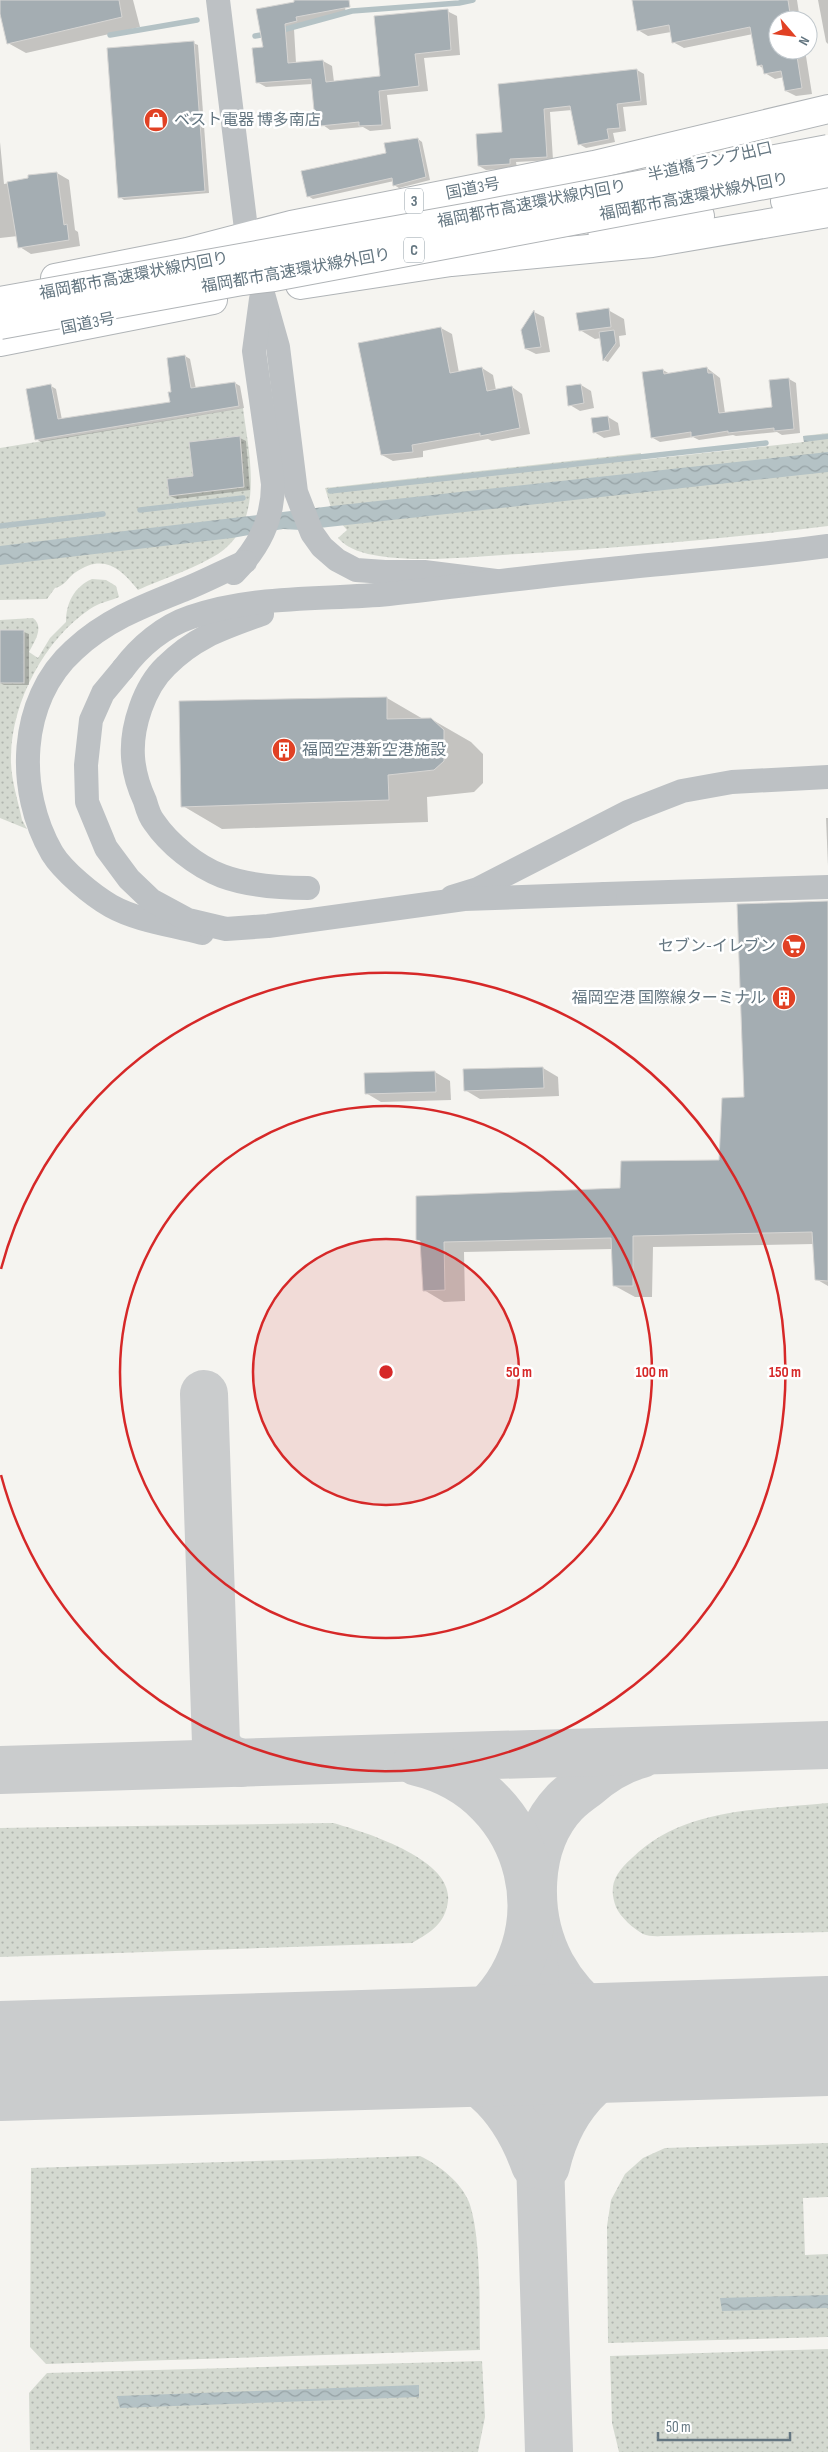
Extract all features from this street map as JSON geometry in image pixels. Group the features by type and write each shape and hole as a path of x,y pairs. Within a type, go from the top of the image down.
{"highway":[{"name":"国道3号","path":"0,289 187,252 291,225 594,165 828,110"},
{"name":"半道橋ランプ出口","path":"476,216 828,135"},
{"name":"福岡都市高速環状線内回り","path":"0,301 476,216 828,149"},
{"name":"福岡都市高速環状線外回り","path":"0,326 242,281 268,284 828,172"},
{"path":"268,284 383,267 480,247 718,214 828,193"},
{"path":"718,214 768,215 828,205"},
{"name":"国道3号","path":"0,342 268,284 451,262 652,243 828,213"}],"street":[{"path":"218,0 247,237 268,284 278,347 296,492 312,533 322,547 337,560 356,570 424,572 496,581"},
{"path":"191,617 245,562 262,537 273,505 273,484 254,351 268,284"},
{"path":"828,546 772,554 496,581 388,594 247,604 191,617 167,628 136,652 103,693 91,720 86,765 87,802 106,848 129,879 151,900 188,920 226,929 268,926 464,899 828,887"},
{"path":"245,562 118,617 74,650 57,668 42,695 29,732 27,763 35,814 53,854 86,888 112,906 136,916 202,934 264,929 460,895 478,889 628,812 682,791 732,782 828,777"},
{"path":"302,599 216,629 190,646 165,667 146,694 136,724 133,757 140,788 153,821 174,845 196,862 221,876 246,884 308,888"}],"shaded area":[{"path":"243,408 250,466 251,487 249,506 243,524 233,540 218,554 189,569 138,590 118,570 111,566 95,564 86,566 76,572 55,588 47,599 0,600 0,448"},
{"path":"828,433 828,526 751,535 558,552 449,558 396,558 362,552 342,542 338,538 347,530 333,514 325,488 641,453 641,460 804,442 803,436"},
{"path":"92,579 106,580 116,586 119,597 90,609 59,637 45,654 34,673 17,714 11,764 22,820 27,829 0,818 0,620 33,618 38,626 38,630 36,639 29,652 38,658 50,638 66,622 69,602 72,596 80,586"},
{"path":"828,1803 828,1932 651,1936 643,1934 632,1926 616,1907 613,1886 621,1869 653,1841 675,1829 699,1820 724,1814"},
{"path":"333,1823 385,1841 422,1860 437,1872 446,1886 448,1901 444,1916 436,1926 412,1943 0,1957 0,1828"},
{"path":"828,2143 828,2197 803,2198 805,2255 828,2254 828,2337 608,2343 607,2226 611,2200 625,2174 643,2158 665,2148"},
{"path":"420,2156 435,2164 449,2175 461,2188 469,2202 478,2254 480,2350 46,2364 30,2347 31,2168"},
{"path":"828,2349 828,2452 619,2452 612,2423 610,2356"},
{"path":"482,2361 485,2417 478,2452 30,2450 29,2393 47,2373"}],"water":[{"path":"828,434 828,439 804,442 803,436"},
{"path":"828,452 828,472 301,530 283,529 232,538 0,565 0,546 332,506"},
{"path":"828,2295 828,2308 722,2311 720,2298"},
{"path":"419,2385 419,2397 120,2408 117,2396"}],"building":[{"path":"0,0 119,0 122,17 7,44 0,14"},
{"path":"294,0 349,0 350,7 296,17 297,21 285,24 288,63 323,60 326,82 380,76 374,16 448,9 451,50 415,54 419,86 379,91 382,125 359,126 359,122 320,126 319,121 315,121 311,79 256,83 252,48 263,47 256,9 294,2"},
{"path":"632,0 788,0 790,10 768,10 768,60 798,60 802,88 785,91 781,71 764,74 762,65 757,66 750,27 672,43 669,25 637,31"},
{"name":"ベスト電器 博多南店","path":"194,41 205,191 118,198 107,48"},
{"path":"637,69 641,101 617,104 620,128 607,129 609,139 578,145 570,106 544,109 547,157 510,159 510,164 478,166 476,134 502,132 498,84"},
{"path":"418,138 426,177 393,186 392,178 307,197 301,171 386,153 384,143"},
{"path":"57,172 64,225 67,224 69,240 18,248 7,182 28,178 28,175"},
{"path":"609,308 611,327 579,331 576,313"},
{"path":"534,310 541,347 525,349 521,330"},
{"path":"441,327 450,373 482,367 487,391 512,386 520,428 480,436 480,433 412,445 413,452 381,455 358,343"},
{"path":"614,330 616,343 603,361 599,332"},
{"path":"185,355 191,388 235,382 239,406 35,440 26,389 51,384 58,419 170,402 168,392 171,392 167,358"},
{"path":"707,367 708,373 713,373 719,413 772,407 769,380 789,378 794,429 774,431 774,428 728,433 728,431 691,437 691,432 651,438 642,372 663,369 664,374"},
{"path":"581,384 584,403 568,406 566,386"},
{"path":"608,416 610,430 593,433 591,418"},
{"path":"240,436 244,487 169,496 167,479 193,476 189,442"},
{"path":"0,630 24,630 24,683 0,683"},
{"name":"福岡空港新空港施設","path":"387,697 387,719 431,718 444,730 444,761 434,770 388,775 389,800 181,807 179,701"},
{"name":"福岡空港 国際線ターミナル","path":"828,901 828,1281 815,1280 812,1232 633,1236 633,1286 613,1286 611,1238 444,1242 445,1290 423,1291 420,1241 416,1240 416,1196 620,1188 621,1161 719,1160 722,1098 744,1097 737,904"},
{"path":"543,1067 544,1088 464,1091 463,1069"},
{"path":"435,1071 436,1092 365,1094 364,1073"}],"waterway":[{"path":"279,31 352,11 459,3 473,0"},
{"path":"110,35 197,20"},
{"path":"255,36 267,34"},
{"path":"330,491 766,443"},
{"path":"140,510 243,498"},
{"path":"0,526 103,514"}],"taxiway":[{"path":"204,1394 216,1743 225,1757 241,1763"},
{"path":"0,1770 828,1745"},
{"path":"641,1754 618,1762 599,1775 567,1800 552,1819 542,1838 536,1859 533,1903 542,1946 560,1980 578,2001 608,2022 626,2030 675,2040"},
{"path":"405,2049 452,2034 478,2018 507,1985 525,1949 531,1910 527,1871 513,1834 490,1803 458,1778 417,1762"},
{"path":"532,1899 549,2452"},
{"path":"546,2166 553,2141 563,2120 591,2084 628,2058 675,2040"},
{"path":"405,2049 451,2066 470,2076 486,2089 514,2121 535,2165"}],"runway":[{"path":"0,2061 828,2036"}],"place":[{"name":"ベスト電器 博多南店","path":"156,120"},
{"name":"福岡空港新空港施設","path":"284,750"},
{"name":"セブン-イレブン","path":"794,946"},
{"name":"福岡空港 国際線ターミナル","path":"784,998"}]}
